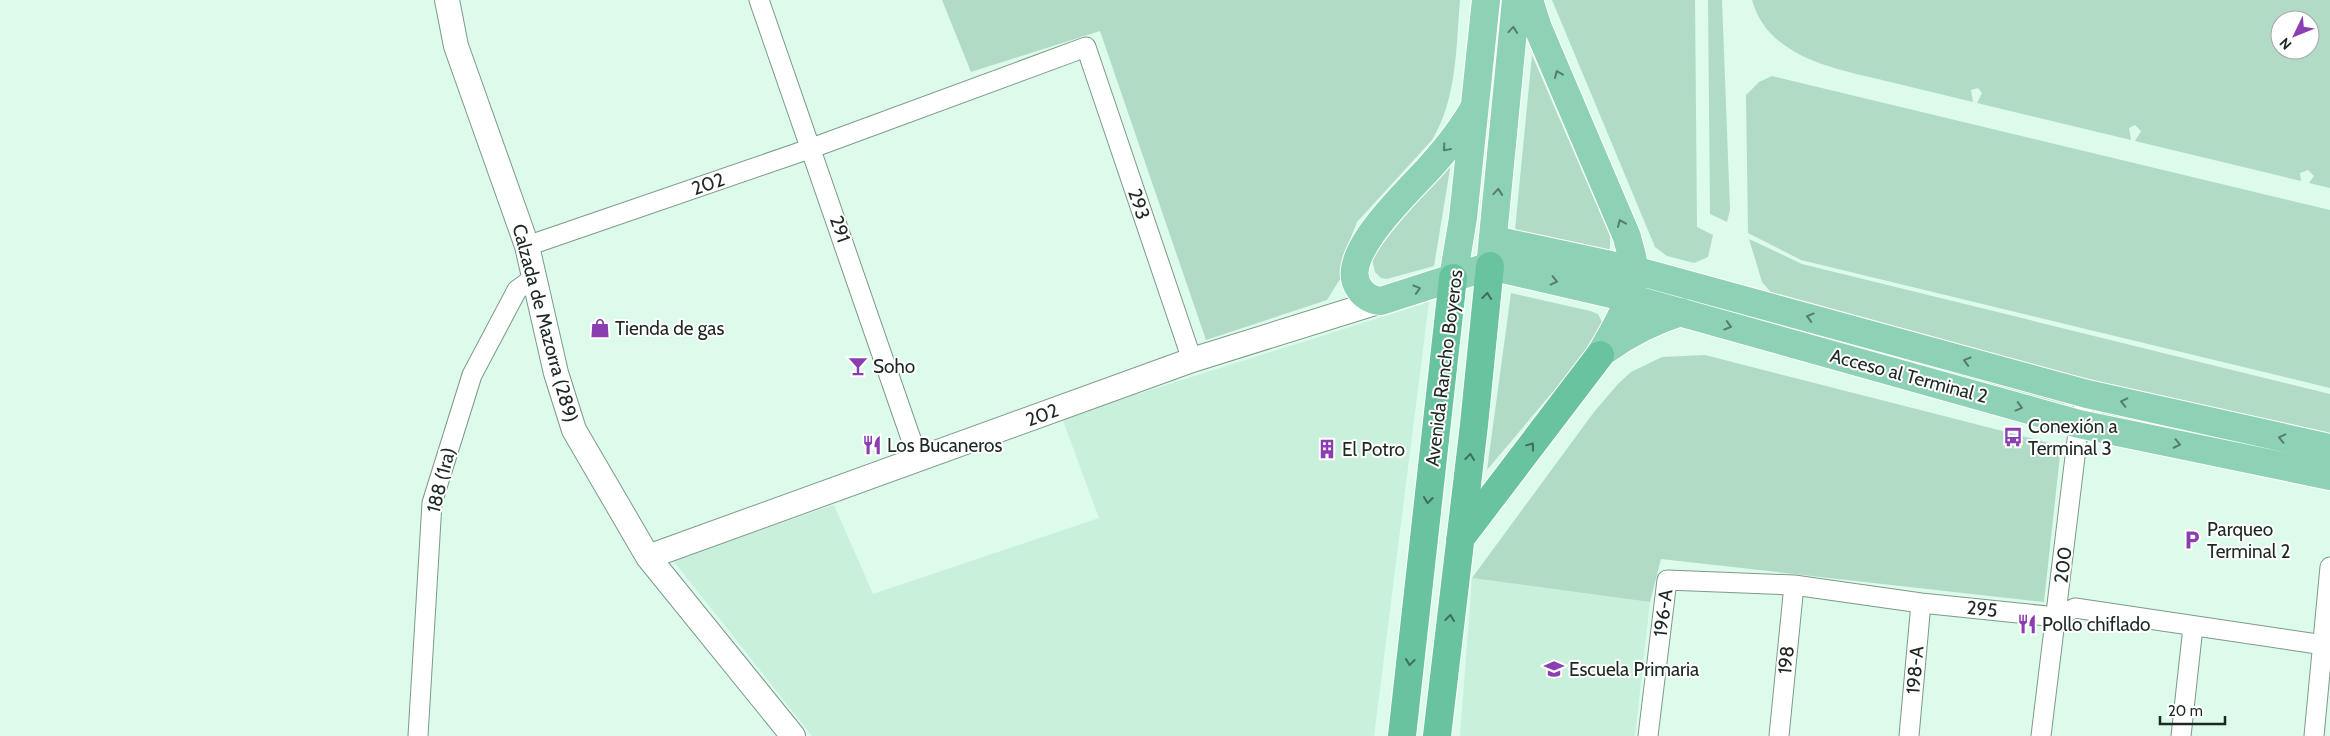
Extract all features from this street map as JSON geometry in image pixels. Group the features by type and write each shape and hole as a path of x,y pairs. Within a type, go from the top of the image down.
{"highway":[{"name":"Avenida Rancho Boyeros","path":"1437,736 1474,425 1492,253"},
{"name":"Avenida Rancho Boyeros","path":"1402,736 1454,278"},
{"path":"1459,540 1600,355"}],"main road":[{"name":"Avenida Rancho Boyeros","path":"1454,278 1463,218 1486,0"},
{"name":"Avenida Rancho Boyeros","path":"1492,253 1516,0"},
{"path":"1529,0 1538,28 1627,237 1634,270 1629,298 1619,323 1600,355"},
{"path":"1474,108 1454,140 1370,235 1356,262 1355,282 1367,296 1381,301 1454,278 1492,253"},
{"name":"Acceso al Terminal 2","path":"1492,253 1634,270 2087,394 2330,448"},
{"name":"Acceso al Terminal 2","path":"1492,253 1629,298 2080,424 2330,476"},
{"path":"1600,355 1630,333 1653,320 1681,312"}],"street":[{"name":"Calzada de Mazorra (289)","path":"447,0 456,46 527,246 556,373 574,430 648,557 793,736"},
{"name":"291","path":"759,0 812,148 918,460"},
{"name":"202","path":"527,246 812,148 1086,47"},
{"name":"293","path":"1086,47 1192,360"},
{"name":"188 (1ra)","path":"418,736 432,503 472,375 517,290 535,277"},
{"path":"1322,320 1346,297 1355,282"},
{"name":"202","path":"648,557 1192,360 1381,301"},
{"name":"200","path":"2041,736 2080,424 2087,394"},
{"path":"2314,736 2330,567"},
{"name":"295","path":"1667,580 1794,585 1921,603 2057,617 2075,608 2192,627 2324,645"},
{"name":"196-A","path":"1648,736 1667,580"},
{"name":"198","path":"1779,736 1794,585"},
{"name":"198-A","path":"1909,736 1921,603"},
{"path":"2181,736 2192,627"}],"shaded area":[{"path":"942,0 1460,0 1454,72 1451,90 1440,124 1432,140 1357,222 1346,250 1345,271 1327,300 1206,340 1100,31 971,72"},
{"path":"1552,0 1695,0 1697,227 1713,235 1708,257 1694,263 1667,256 1655,247"},
{"path":"1708,0 1722,0 1730,210 1727,222 1710,214"},
{"path":"1752,0 2330,0 2330,188 2309,183 2314,176 2308,170 2300,173 2301,181 2135,141 2141,131 2135,125 2129,128 2131,140 1977,103 1982,93 1978,88 1971,90 1973,102 1846,71 1806,58 1788,48 1760,20"},
{"path":"1532,55 1610,236 1610,248 1605,252 1515,230"},
{"path":"1772,76 2330,210 2330,388 1801,260 1748,233 1746,95 1759,82"},
{"path":"1452,157 1434,266 1387,279 1381,278 1375,272 1372,259 1377,242"},
{"path":"1749,239 1802,264 2330,394 2330,436 2047,374 1774,296 1762,282"},
{"path":"1650,287 2065,403 2064,407 1650,293"},
{"path":"1511,293 1590,311 1598,314 1603,324 1599,337 1487,470"},
{"path":"1429,302 1374,736 812,736 672,559 834,505 873,594 1099,518 1062,418"},
{"path":"1705,355 2061,446 2044,602 1661,559 1650,602 1472,578 1594,412 1618,384 1631,372 1662,357"},
{"path":"2102,412 2330,460 2330,466 2101,417"},
{"name":"Escuela Primaria","path":"1472,578 1650,602 1635,736 1460,736"}],"place":[{"name":"Tienda de gas","path":"600,328"},
{"name":"Soho","path":"858,366"},
{"name":"Conexión a Terminal 3","path":"2013,437"},
{"name":"Los Bucaneros","path":"872,445"},
{"name":"El Potro","path":"1327,449"},
{"name":"Parqueo Terminal 2","path":"2192,540"},
{"name":"Pollo chiflado","path":"2027,624"},
{"name":"Escuela Primaria","path":"1554,669"}]}
